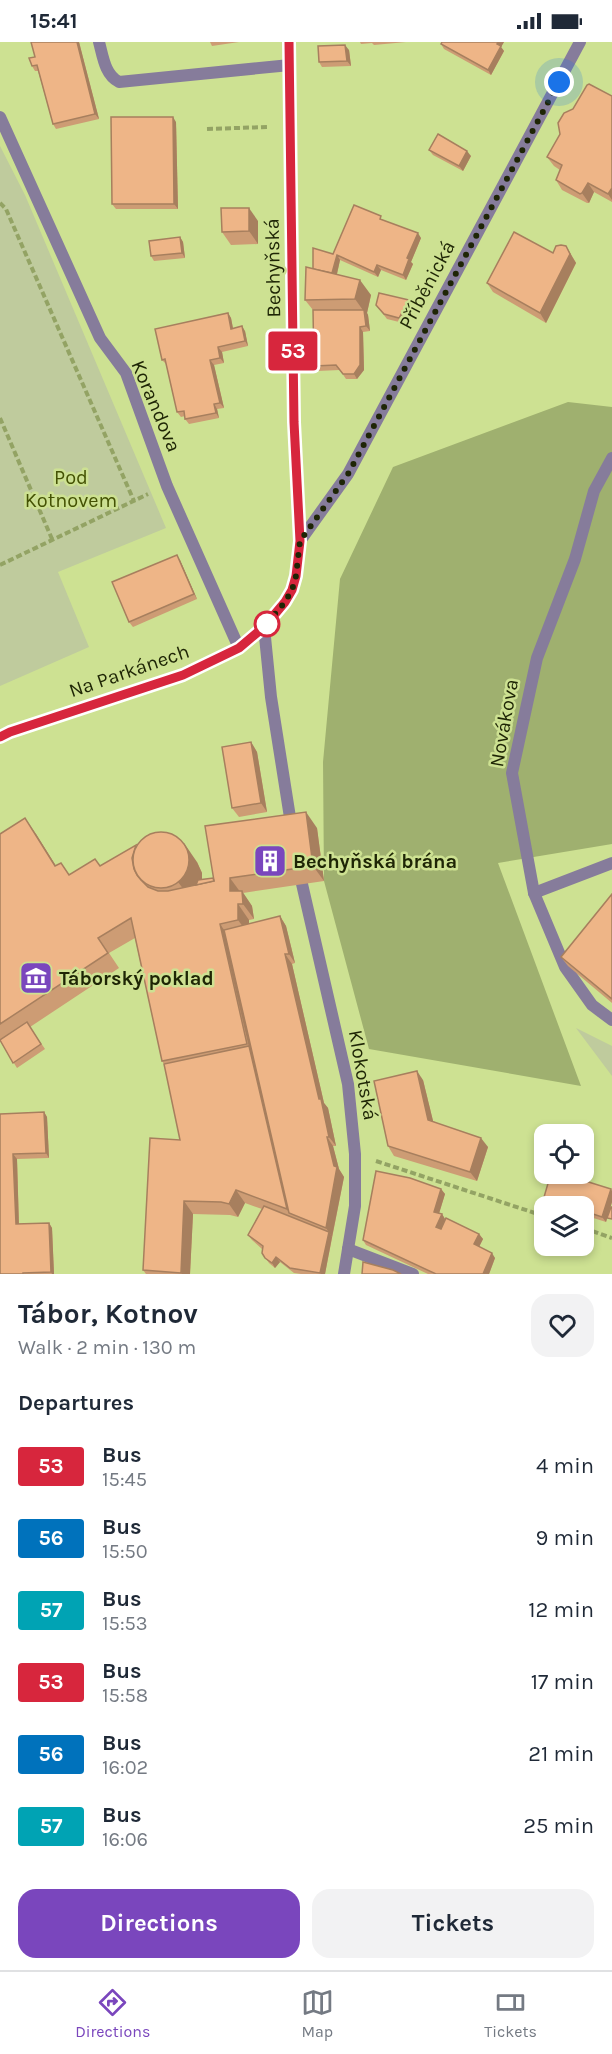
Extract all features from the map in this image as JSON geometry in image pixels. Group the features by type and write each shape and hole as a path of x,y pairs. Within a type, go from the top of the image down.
{"main road":[{"name":"Bechyňská","path":"264,627 292,590 300,541 294,422 289,42"},
{"name":"Na Parkánech","path":"0,737 183,675 239,648 264,627"}],"street":[{"path":"99,42 108,72 112,79 119,82 290,65"},
{"name":"Příběnická","path":"300,541 348,474 580,42"},
{"name":"Korandova","path":"0,117 100,338 126,374 167,486 239,648"},
{"name":"Novákova","path":"612,458 594,490 575,559 537,658 512,772 534,894 565,967 592,1005 612,1020"},
{"path":"264,627 271,697 292,831"},
{"path":"534,894 612,863"},
{"name":"Klokotská","path":"302,884 348,1084 355,1154 354,1206 344,1274"},
{"path":"348,1249 413,1274"}],"path":[{"path":"207,129 272,127"},
{"path":"0,203 6,209 134,501"},
{"path":"0,418 52,539"},
{"path":"0,565 167,486"},
{"path":"355,1154 534,1212"},
{"path":"594,1232 612,1238"}],"green space":[{"name":"Pod Kotnovem","path":"0,146 25,195 166,528 58,572 89,647 0,686"},
{"path":"568,402 612,407 612,844 498,863 581,1086 369,1049 324,881 323,762 340,579 393,467"},
{"path":"576,1028 612,1046 612,1076"}],"building":[{"path":"31,42 77,42 95,114 53,124 37,65 32,66 29,58 35,57"},
{"path":"442,42 498,42 497,44 501,46 488,70 441,44"},
{"path":"345,45 347,61 319,62 318,46"},
{"path":"589,84 612,96 612,188 608,194 588,183 580,194 556,180 562,165 547,157 560,134 558,123 564,113 573,109"},
{"path":"111,117 173,117 174,204 112,204"},
{"path":"438,134 467,151 459,166 429,150"},
{"path":"354,205 381,216 380,219 418,233 407,258 409,259 403,275 377,265 374,272 337,255 332,273 313,269 313,248 333,254"},
{"path":"221,208 249,208 249,231 222,232"},
{"path":"514,232 553,253 556,246 566,246 570,254 540,313 487,283"},
{"path":"180,237 182,253 151,256 149,241"},
{"path":"306,267 360,280 355,299 305,300"},
{"path":"379,293 409,300 399,318 384,314 376,305"},
{"path":"313,310 364,310 366,326 360,327 360,365 354,374 343,374 336,365 314,366"},
{"path":"228,313 231,329 242,326 245,341 218,347 220,358 210,360 220,403 214,404 216,413 185,419 184,411 177,412 165,359 162,360 155,329"},
{"path":"177,555 194,594 129,622 112,582"},
{"path":"251,742 261,803 232,808 222,747"},
{"path":"306,812 313,866 230,878 230,891 242,891 243,904 238,904 238,920 220,924 247,1044 162,1061 131,918 98,938 108,953 0,1024 0,834 25,818 55,866 61,863 69,875 95,859 100,866 136,845 132,858 137,875 148,887 158,891 168,891 214,881 205,826"},
{"path":"156,832 166,832 181,840 187,849 189,860 187,871 181,880 166,888 156,888 145,883 138,876 133,865 133,855 138,844 145,837"},
{"path":"213,878 214,881 196,885 198,880"},
{"path":"612,894 612,999 561,957"},
{"path":"280,916 289,954 285,954 319,1099 321,1099 334,1166 337,1167 326,1228 289,1213 224,930"},
{"path":"27,1022 41,1044 13,1063 0,1040"},
{"path":"249,1046 287,1209 236,1190 229,1204 184,1201 181,1273 143,1270 150,1138 180,1140 164,1064"},
{"path":"417,1071 428,1120 481,1138 470,1172 388,1146 374,1081"},
{"path":"44,1112 46,1153 13,1154 16,1224 49,1223 51,1272 0,1274 0,1114"},
{"path":"376,1171 410,1178 441,1189 434,1212 442,1214 436,1227 441,1229 446,1218 479,1234 474,1244 492,1253 483,1274 436,1274 363,1240"},
{"path":"548,1184 594,1184 611,1189 602,1217 594,1214 594,1196 544,1196"},
{"path":"264,1206 329,1232 320,1273 290,1268 276,1257 272,1263 265,1258 262,1253 263,1246 248,1235"},
{"path":"612,1207 612,1219 607,1218"},
{"path":"363,1262 393,1270 401,1274 362,1274"}],"bus line":[{"name":"53","path":"0,737 183,675 239,648 264,627 292,590 300,541 294,422 289,42"}],"place":[{"name":"Bechyňská brána","path":"270,861"},
{"name":"Táborský poklad","path":"36,978"}],"route":[{"path":"267,624 264,627 292,590 300,541 348,474 559,82"}]}
